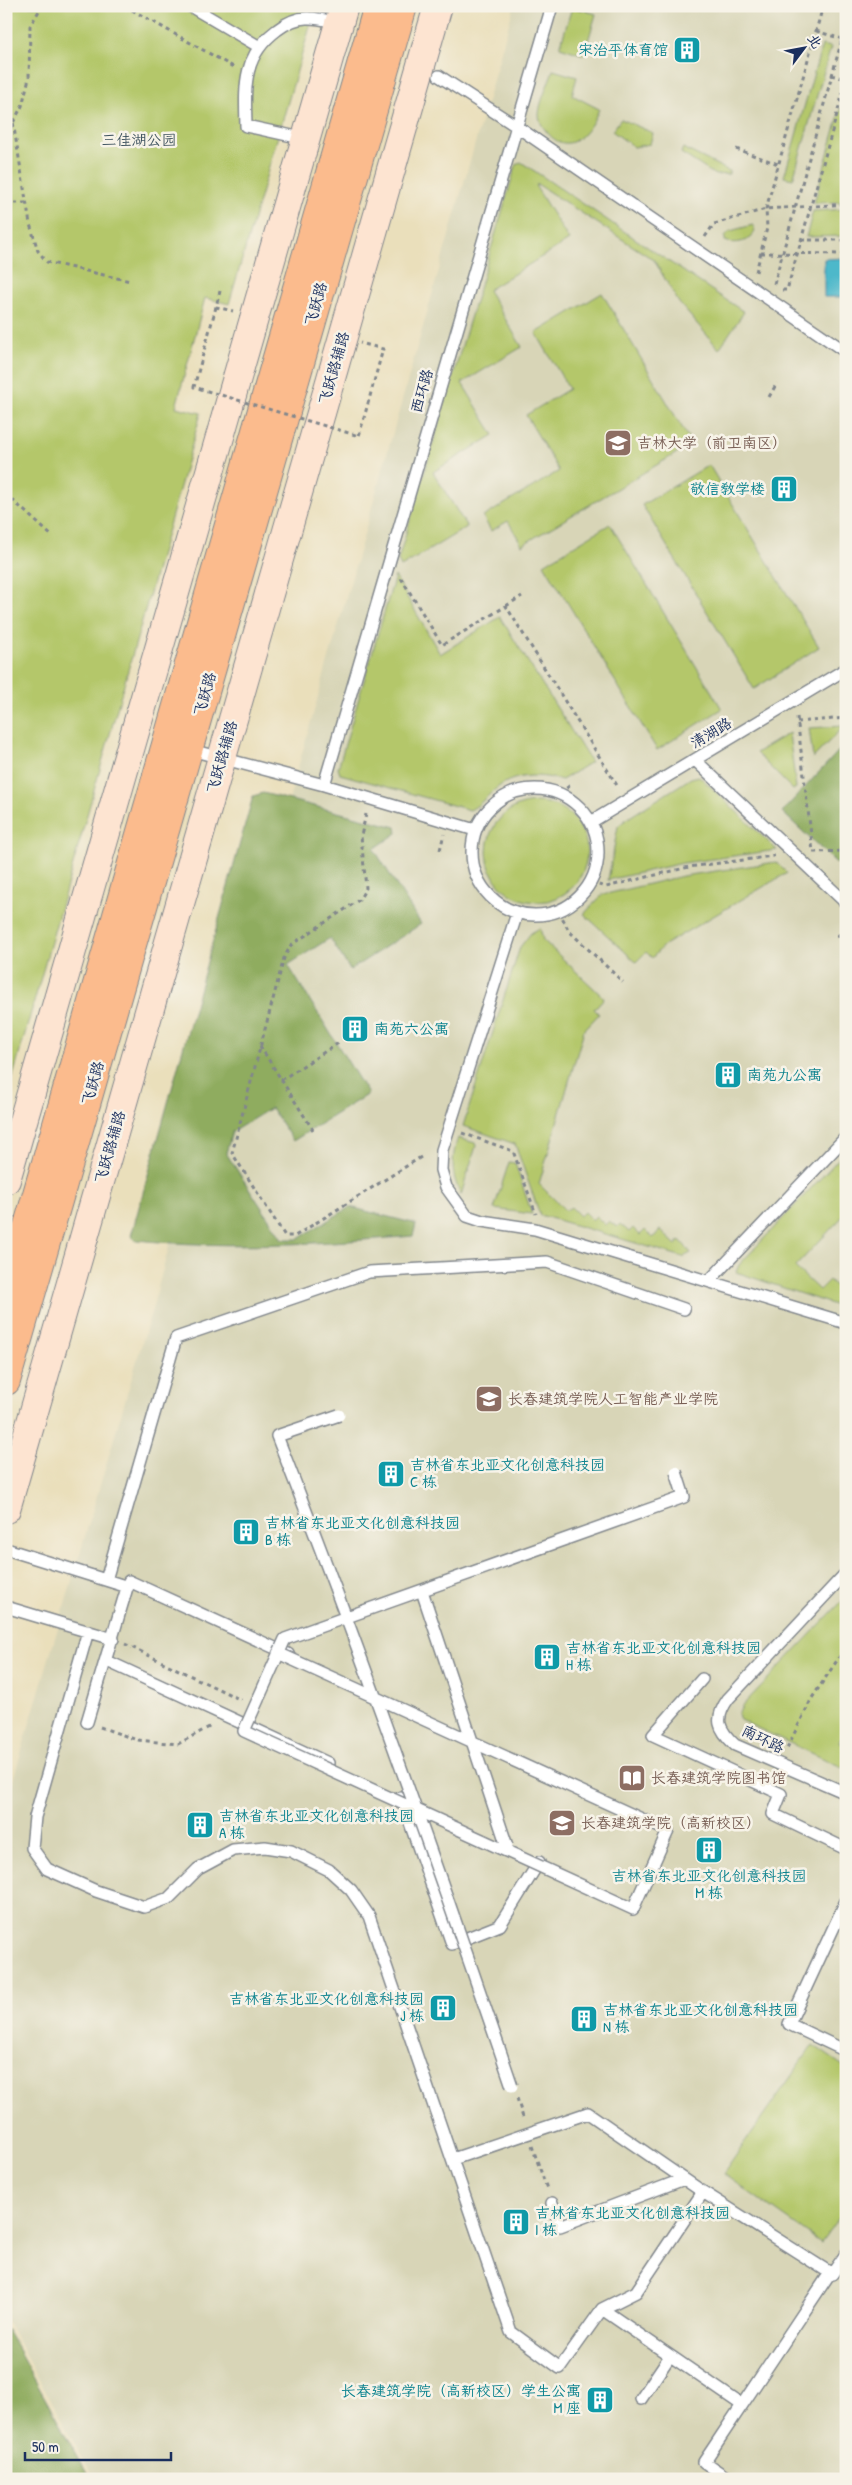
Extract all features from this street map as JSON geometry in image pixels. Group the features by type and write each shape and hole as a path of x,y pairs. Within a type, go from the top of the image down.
{"main road":[{"name":"飞跃路","path":"6,1381 378,6"},
{"name":"飞跃路","path":"6,1302 178,746 403,6"}],"street":[{"name":"飞跃路辅路","path":"6,1508 438,6"},
{"path":"6,1180 342,15"},
{"path":"6,1458 28,1433"}],"lane":[{"path":"190,6 258,46"},
{"name":"西环路","path":"324,785 552,6"},
{"path":"306,139 246,126 245,88 247,74 258,46 279,28 294,20 308,17 342,15"},
{"path":"439,76 516,126 846,352"},
{"name":"清湖路","path":"591,822 846,669"},
{"path":"178,746 370,798 475,830"},
{"path":"695,760 846,903"},
{"path":"540,788 560,793 578,805 591,822 598,842 598,863 591,883 577,900 559,911 538,916 517,913 498,904 483,889 474,871 471,850 475,830 485,812 495,803 520,790 540,788"},
{"path":"517,913 442,1150 441,1170 446,1187 467,1216 482,1221 535,1229 846,1324"},
{"path":"709,1281 846,1137"},
{"path":"106,1580 176,1338 369,1272 547,1262 684,1309"},
{"path":"339,1415 277,1436 348,1617 418,1810 512,2086"},
{"path":"278,1653 668,1831 633,1909 244,1731 278,1653 285,1640 669,1506 684,1497 676,1472"},
{"path":"6,1549 128,1587"},
{"name":"南环路","path":"846,1573 728,1699 719,1711 719,1723 725,1735 735,1745 846,1794"},
{"path":"87,1722 129,1581 668,1831 634,1906 107,1660"},
{"path":"422,1591 506,1846"},
{"path":"6,1607 113,1639"},
{"path":"88,1631 35,1817 32,1848 46,1869 96,1891 144,1907 169,1898 198,1869 233,1850 265,1847 291,1851 329,1870 351,1890 368,1916 511,2332 560,2368 602,2309 636,2292 703,2192"},
{"path":"702,1679 653,1735 781,1794 773,1814 846,1849"},
{"path":"401,1797 452,1944 500,1925 539,1862"},
{"path":"846,1901 789,2024 846,2051"},
{"path":"453,2159 588,2112 703,2192 830,2273"},
{"path":"552,2203 560,2226 684,2179"},
{"path":"729,2479 704,2462 830,2273 832,2274 846,2254"},
{"path":"602,2309 742,2405"},
{"path":"641,2399 670,2356"}],"path":[{"path":"6,136 22,106 29,78 30,26 42,6"},
{"path":"125,6 247,74"},
{"path":"755,276 767,228 766,209 823,6"},
{"path":"773,288 846,25"},
{"path":"816,31 842,39"},
{"path":"767,284 773,288 787,290 846,81 831,75"},
{"path":"6,123 13,122"},
{"path":"13,122 30,224 38,251 47,262 130,281"},
{"path":"736,150 778,164"},
{"path":"6,203 27,203"},
{"path":"703,240 714,224 766,209 846,204"},
{"path":"801,240 846,240"},
{"path":"761,253 846,254"},
{"path":"220,291 194,387 360,436 383,350 360,343"},
{"path":"216,307 236,312"},
{"path":"769,397 777,383"},
{"path":"6,494 53,537"},
{"path":"389,558 442,645 522,596"},
{"path":"506,606 618,788"},
{"path":"796,711 813,852 846,851"},
{"path":"797,722 846,718"},
{"path":"560,793 572,784"},
{"path":"370,798 361,836 366,888 359,900 291,945 284,958 232,1153 285,1236 296,1236 421,1157"},
{"path":"591,883 606,887 690,867 778,855"},
{"path":"559,911 569,931 623,982"},
{"path":"837,937 846,927"},
{"path":"281,1080 340,1042"},
{"path":"260,1046 313,1130"},
{"path":"448,1129 513,1151 538,1219"},
{"path":"113,1639 255,1706"},
{"path":"787,1748 812,1698 846,1647"},
{"path":"87,1722 137,1740 178,1744 219,1722 244,1731"}],"shaded area":[{"path":"514,6 846,6 846,2479 94,2479 6,2320 6,1804 153,1306 295,778"}],"green space":[{"name":"三佳湖公园","path":"6,6 316,6 229,304 205,298 176,407 201,413 6,1101"},
{"path":"572,7 596,14 584,55 560,47"},
{"path":"822,45 831,47 793,179 784,177"},
{"path":"553,70 577,77 572,95 599,109 590,126 578,139 571,143 563,143 555,139 545,129 540,119 541,103"},
{"path":"846,90 846,202 814,203"},
{"path":"621,119 653,133 650,144 634,147 612,131"},
{"path":"683,148 729,171 729,174 715,175 681,153"},
{"path":"521,162 744,312 719,349 679,303 654,260 537,184 536,187 569,240 488,290 522,347 462,383 494,435 433,472 467,527 401,567 398,560 516,165"},
{"path":"846,209 846,236 806,237 813,211"},
{"path":"753,225 755,231 750,238 742,242 725,241 725,236 730,231"},
{"path":"602,293 692,444 522,545 508,521 491,531 483,517 559,471 526,415 569,389 536,333"},
{"path":"709,465 819,647 754,689 642,505"},
{"path":"610,524 722,709 657,750 544,564"},
{"path":"395,576 440,654 500,617 591,762 562,780 531,776 508,781 470,810 340,774 338,768"},
{"path":"844,726 813,758 809,728"},
{"path":"789,733 796,788 793,790 756,753"},
{"path":"846,743 846,872 782,812"},
{"path":"699,776 777,850 683,863 608,880 618,826 691,778"},
{"path":"263,793 396,827 397,833 374,849 421,924 350,970 330,938 288,965 368,1094 293,1141 271,1108 232,1132 226,1153 282,1239 297,1239 350,1207 416,1224 413,1236 309,1243 240,1245 171,1243 136,1240 131,1236 253,796"},
{"path":"537,802 556,806 572,817 583,833 587,852 583,871 572,887 556,898 537,902 518,898 502,887 491,871 487,852 491,833 502,817 518,806"},
{"path":"776,862 787,873 664,945 652,958 646,952 636,962 584,914 602,895 683,876"},
{"path":"540,928 543,940 604,998 594,1009 599,1014 584,1030 539,1184 566,1211 571,1207 580,1216 584,1212 592,1220 596,1216 605,1225 609,1221 617,1227 620,1224 629,1232 633,1228 640,1235 645,1230 653,1238 660,1230 676,1245 680,1240 691,1253 683,1257 540,1215 515,1144 463,1126 520,947 531,933"},
{"path":"458,1138 475,1143 476,1146 461,1195 455,1181 453,1167"},
{"path":"846,1151 846,1213 795,1267 819,1290 829,1280 843,1293 846,1291 846,1309 736,1272 739,1265"},
{"path":"509,1162 515,1163 532,1214 494,1209"},
{"path":"846,1597 846,1731 839,1742 846,1746 846,1769 740,1720 738,1714 743,1705"},
{"path":"813,2045 846,2068 846,2208 821,2243 723,2174"},
{"path":"6,2328 90,2479 6,2479"}],"water":[{"path":"846,258 846,297 824,297 824,259"}],"place":[{"name":"宋治平体育馆","path":"687,50"},
{"name":"吉林大学（前卫南区）","path":"618,443"},
{"name":"敬信教学楼","path":"784,489"},
{"name":"南苑六公寓","path":"355,1029"},
{"name":"南苑九公寓","path":"728,1075"},
{"name":"长春建筑学院人工智能产业学院","path":"489,1399"},
{"name":"吉林省东北亚文化创意科技园 C 栋","path":"391,1474"},
{"name":"吉林省东北亚文化创意科技园 B 栋","path":"246,1532"},
{"name":"吉林省东北亚文化创意科技园 H 栋","path":"547,1657"},
{"name":"长春建筑学院图书馆","path":"632,1778"},
{"name":"长春建筑学院（高新校区）","path":"562,1823"},
{"name":"吉林省东北亚文化创意科技园 A 栋","path":"200,1825"},
{"name":"吉林省东北亚文化创意科技园 M 栋","path":"709,1850"},
{"name":"吉林省东北亚文化创意科技园 J 栋","path":"443,2008"},
{"name":"吉林省东北亚文化创意科技园 N 栋","path":"584,2019"},
{"name":"吉林省东北亚文化创意科技园 I 栋","path":"516,2222"},
{"name":"长春建筑学院（高新校区）学生公寓 M 座","path":"600,2400"}]}
